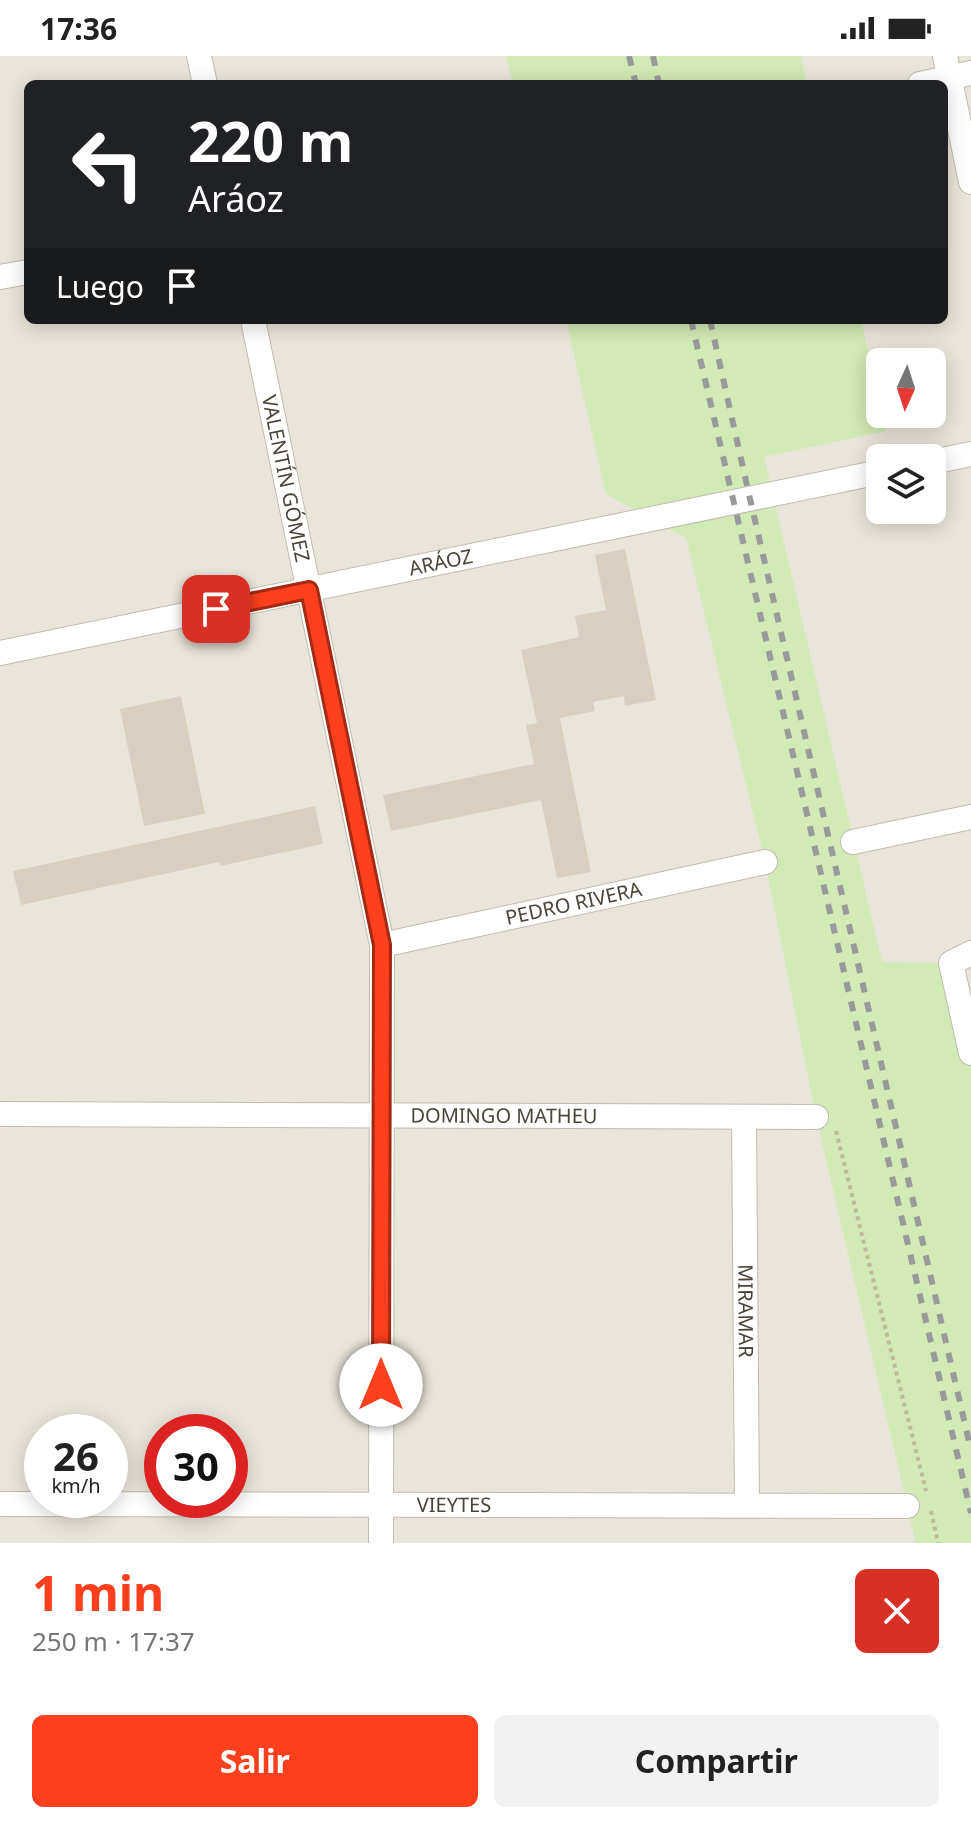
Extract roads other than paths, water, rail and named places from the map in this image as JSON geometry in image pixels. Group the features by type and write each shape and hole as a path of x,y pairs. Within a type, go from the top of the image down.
{"street":[{"path":"199,56 204,80"},
{"path":"929,80 955,69 971,182"},
{"path":"0,277 24,273"},
{"name":"VALENTÍN GÓMEZ","path":"254,324 382,945 381,1543"},
{"path":"946,459 971,454"},
{"name":"ARÁOZ","path":"0,653 866,475"},
{"path":"853,842 971,817"},
{"name":"PEDRO RIVERA","path":"382,945 765,862"},
{"path":"961,958 971,1053"},
{"name":"DOMINGO MATHEU","path":"0,1114 816,1117"},
{"name":"MIRAMAR","path":"744,1117 747,1505"},
{"name":"VIEYTES","path":"0,1504 907,1506"}],"railway":[{"path":"629,56 635,80"},
{"path":"653,56 658,80"},
{"path":"692,324 971,1513"},
{"path":"711,324 971,1450"}]}
